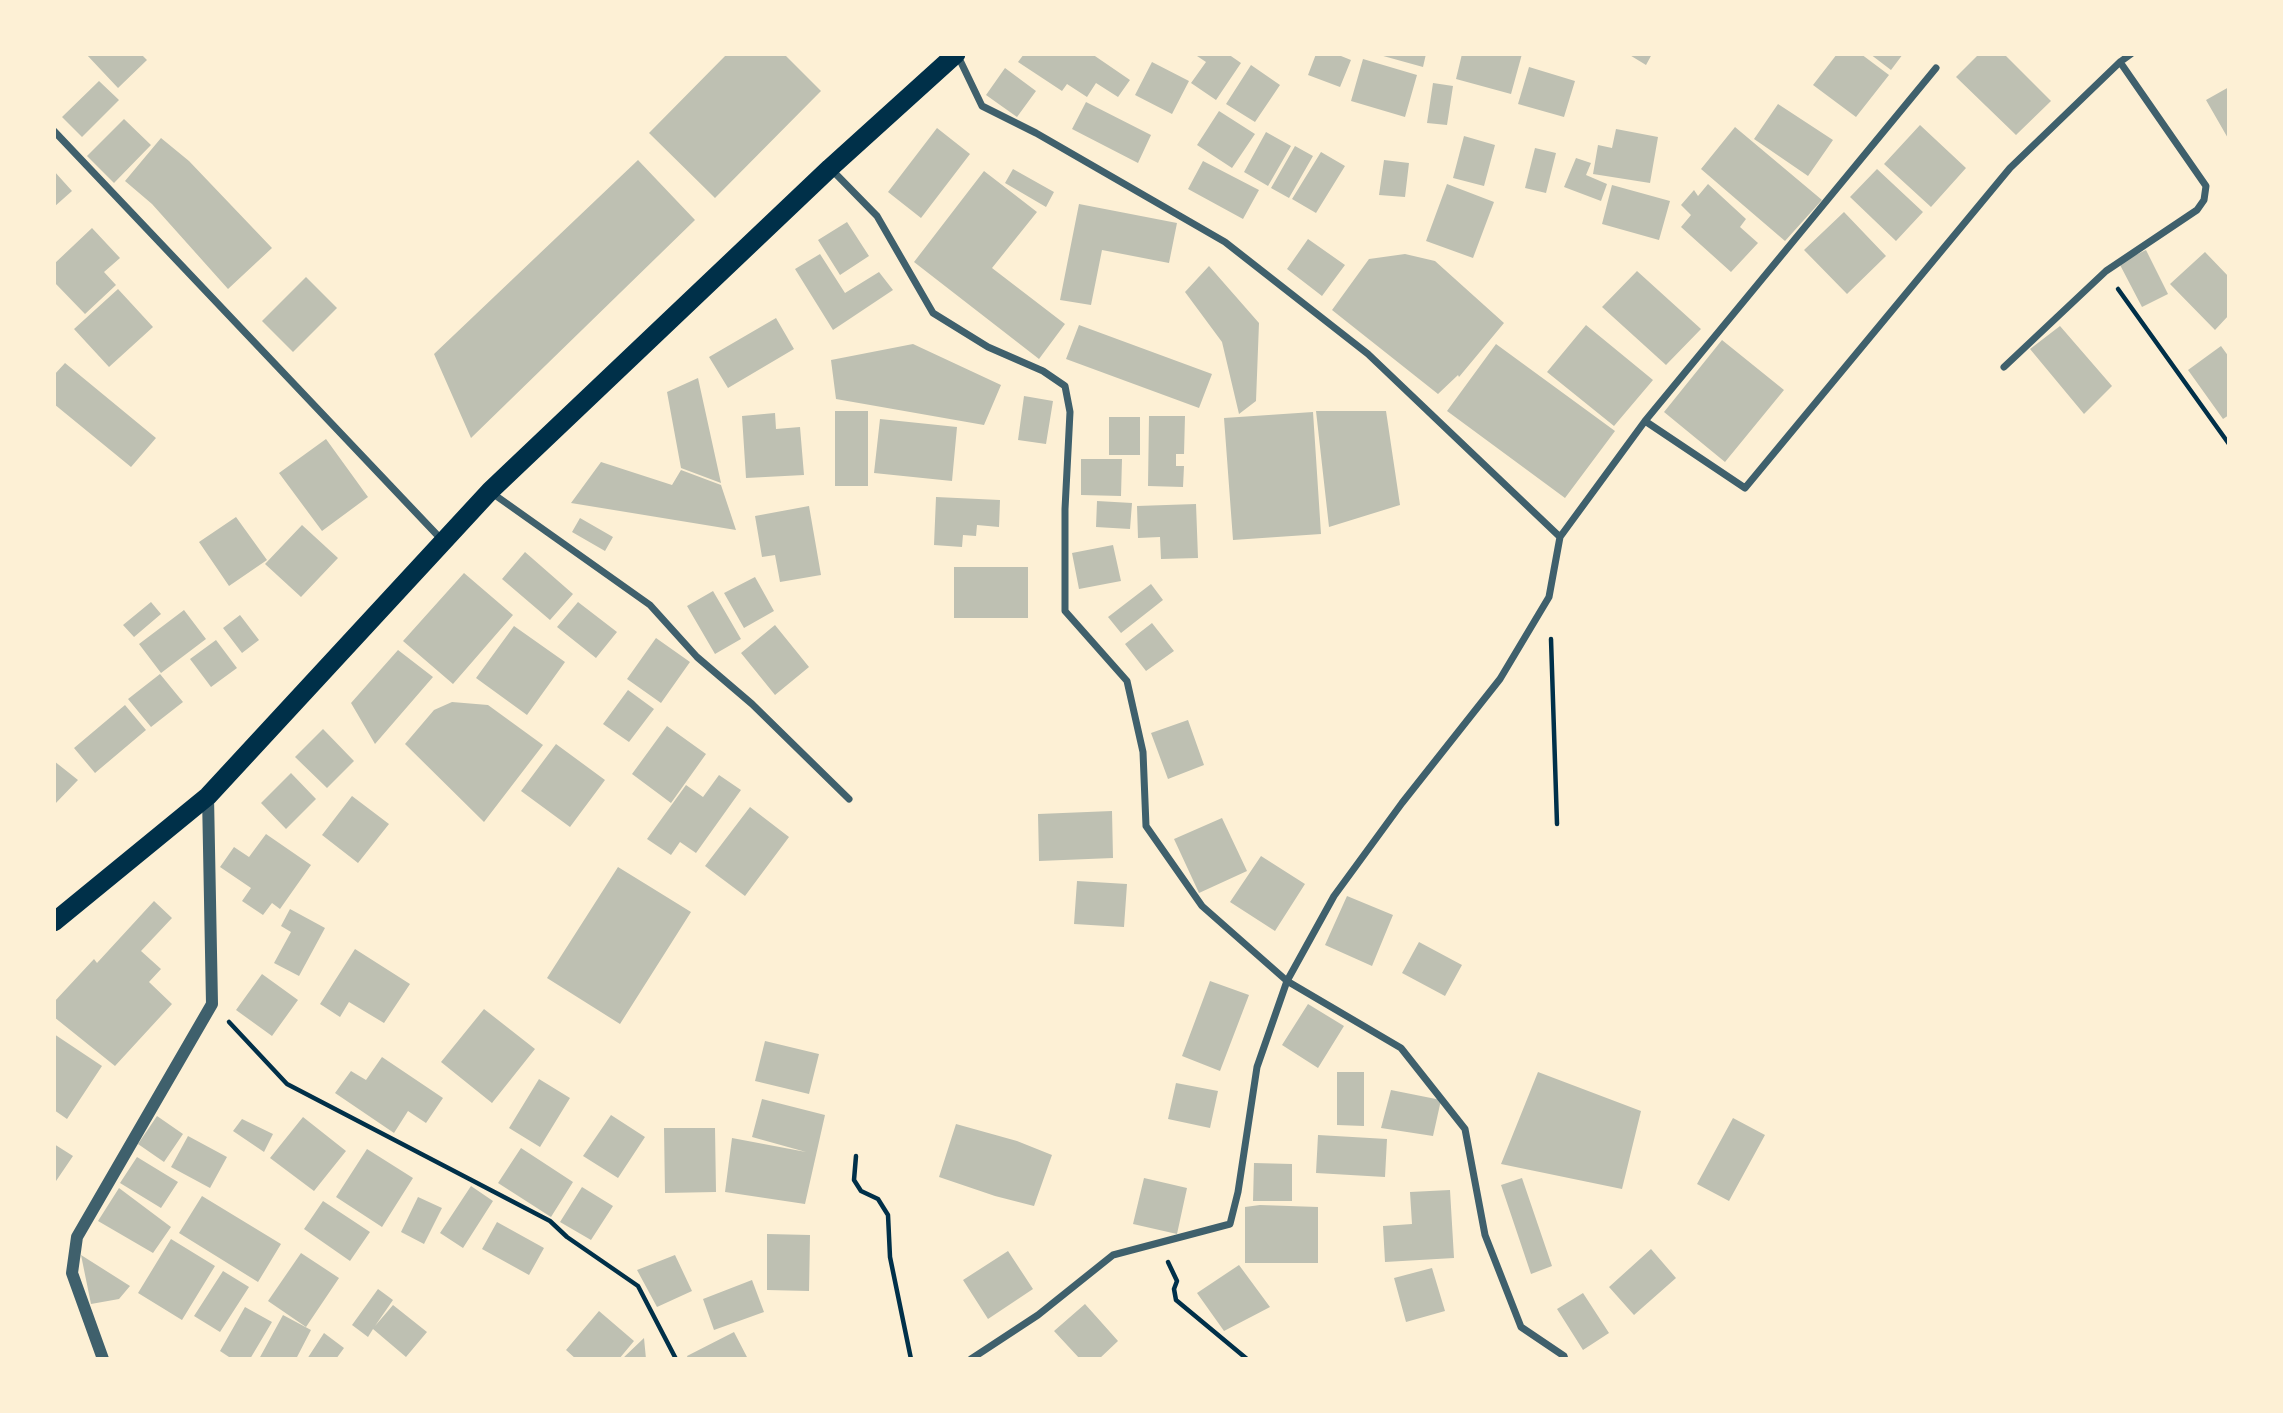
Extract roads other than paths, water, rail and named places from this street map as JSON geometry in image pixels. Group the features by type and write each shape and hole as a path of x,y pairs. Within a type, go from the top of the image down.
{"highway":[{"path":"54,922 208,796 490,491 830,168 957,54"}],"street":[{"path":"957,54 982,106 1035,133 1225,242 1368,354 1560,537"},
{"path":"1645,421 1745,488 2010,168 2131,54"},
{"path":"2004,367 2106,271 2197,211 2204,200 2206,186 2120,62"},
{"path":"971,1359 1038,1315 1113,1255 1230,1224 1238,1192 1257,1067 1287,981 1334,896 1402,803 1500,679 1549,597 1560,537 1645,421 1936,68"},
{"path":"54,131 444,542"},
{"path":"830,168 877,216 933,313 988,348 1043,371 1065,386 1070,412 1065,509 1065,611 1127,681 1143,752 1146,826 1202,906 1287,981 1401,1048 1465,1129 1485,1236 1521,1327 1565,1359"},
{"path":"490,491 650,606 697,657 752,704 849,799"},
{"path":"103,1359 72,1273 77,1237 212,1004 208,796"}]}
